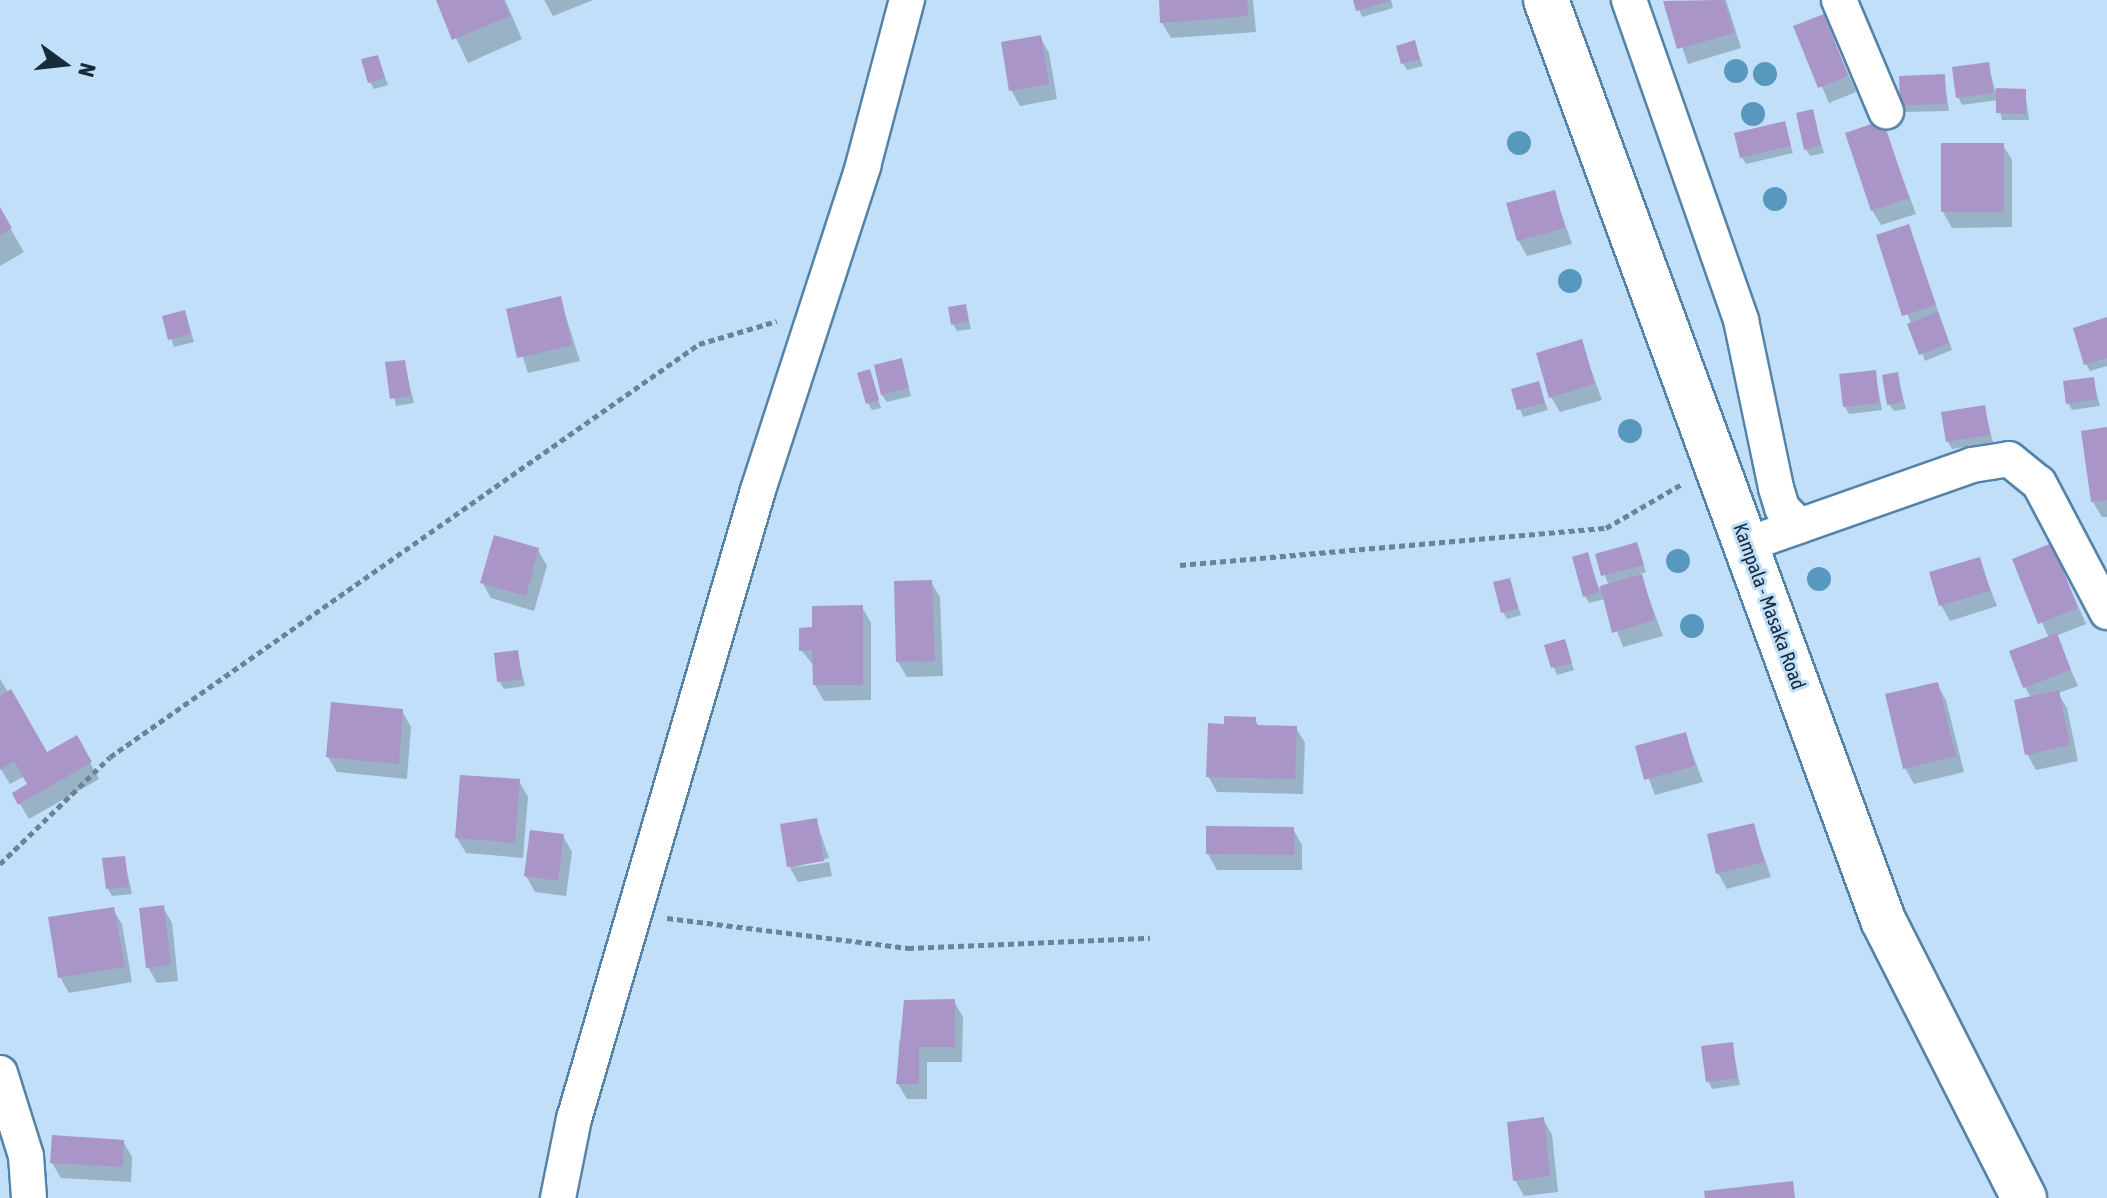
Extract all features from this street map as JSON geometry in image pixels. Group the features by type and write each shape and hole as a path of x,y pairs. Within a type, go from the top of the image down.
{"main road":[{"name":"Kampala - Masaka Road","path":"1546,0 1748,544 1883,920 2024,1198"}],"street":[{"path":"558,1198 574,1119 816,310 863,166 907,0"},
{"path":"1629,0 1741,320 1782,508 1800,526"},
{"path":"1839,0 1886,111"},
{"path":"1748,544 1972,465 2009,459 2039,483 2107,612"},
{"path":"0,1073 26,1156 29,1198"}],"path":[{"path":"0,864 110,757 699,344 816,310"},
{"path":"1180,565 1606,528 1716,461"},
{"path":"634,914 908,948 1150,938"}],"building":[{"path":"436,0 503,0 510,16 452,40"},
{"path":"1159,0 1247,0 1248,16 1160,23"},
{"path":"1353,0 1390,0 1390,1 1356,11"},
{"path":"1724,0 1734,33 1677,49 1663,1"},
{"path":"1824,14 1848,76 1818,88 1793,26"},
{"path":"1041,35 1049,84 1009,91 1001,42"},
{"path":"1415,40 1420,59 1401,64 1396,46"},
{"path":"378,55 385,78 368,83 361,59"},
{"path":"1989,62 1993,93 1956,98 1952,67"},
{"path":"1945,74 1946,104 1900,105 1899,76"},
{"path":"1996,88 2026,89 2026,114 1996,113"},
{"path":"1813,109 1821,145 1804,150 1796,113"},
{"path":"1883,120 1909,198 1871,211 1845,133"},
{"path":"1785,121 1791,146 1740,158 1734,133"},
{"path":"1941,143 2004,143 2004,212 1941,212"},
{"path":"1555,190 1565,228 1517,241 1506,203"},
{"path":"0,207 12,228 0,235"},
{"path":"1909,224 1936,305 1902,316 1876,235"},
{"path":"561,296 572,345 517,358 506,309"},
{"path":"966,304 969,321 951,325 948,307"},
{"path":"185,310 191,334 168,340 162,316"},
{"path":"1938,312 1949,343 1919,355 1907,324"},
{"path":"2107,317 2107,358 2084,365 2073,328"},
{"path":"1582,339 1595,384 1549,398 1536,353"},
{"path":"902,358 909,388 881,395 874,365"},
{"path":"405,360 411,396 390,399 385,362"},
{"path":"870,369 879,400 866,404 857,373"},
{"path":"1876,370 1879,403 1843,407 1839,374"},
{"path":"1898,372 1903,402 1887,405 1882,375"},
{"path":"2094,377 2097,399 2066,404 2063,381"},
{"path":"1539,381 1545,403 1517,410 1511,389"},
{"path":"1985,405 1990,435 1946,442 1941,412"},
{"path":"2107,427 2107,500 2091,502 2081,431"},
{"path":"494,535 539,548 526,596 480,583"},
{"path":"1637,542 1644,565 1601,576 1595,554"},
{"path":"2052,543 2078,608 2038,624 2012,559"},
{"path":"1588,552 1599,592 1583,597 1572,557"},
{"path":"1980,557 1990,591 1939,606 1929,572"},
{"path":"1642,574 1655,620 1612,633 1600,586"},
{"path":"1510,578 1518,608 1501,613 1493,582"},
{"path":"932,580 935,661 896,662 894,581"},
{"path":"863,605 863,685 813,685 812,650 799,651 799,628 812,627 812,606"},
{"path":"2057,633 2071,670 2023,688 2009,651"},
{"path":"1565,639 1572,663 1551,668 1544,645"},
{"path":"518,650 522,679 497,682 494,653"},
{"path":"1938,682 1956,756 1903,769 1885,694"},
{"path":"11,689 47,752 77,735 92,762 18,805 12,793 27,784 14,761 0,770 0,696"},
{"path":"2059,690 2070,745 2025,755 2014,700"},
{"path":"331,702 403,709 399,764 326,757"},
{"path":"1224,716 1256,717 1256,725 1297,726 1295,779 1206,777 1208,723 1224,724"},
{"path":"1686,732 1695,766 1644,780 1635,746"},
{"path":"460,775 520,779 515,843 455,838"},
{"path":"817,818 824,861 787,867 780,824"},
{"path":"1754,823 1764,862 1716,874 1707,834"},
{"path":"1206,826 1294,827 1294,855 1206,854"},
{"path":"530,830 564,834 558,881 524,876"},
{"path":"125,856 129,887 106,889 102,858"},
{"path":"164,905 171,965 146,968 139,908"},
{"path":"114,907 125,967 58,978 48,917"},
{"path":"955,999 955,1047 919,1047 919,1084 896,1084 904,1000"},
{"path":"1733,1042 1737,1078 1706,1082 1701,1046"},
{"path":"1544,1117 1550,1176 1513,1181 1507,1122"},
{"path":"52,1135 124,1140 123,1167 50,1163"},
{"path":"1793,1181 1795,1198 1705,1198 1704,1191"}]}
